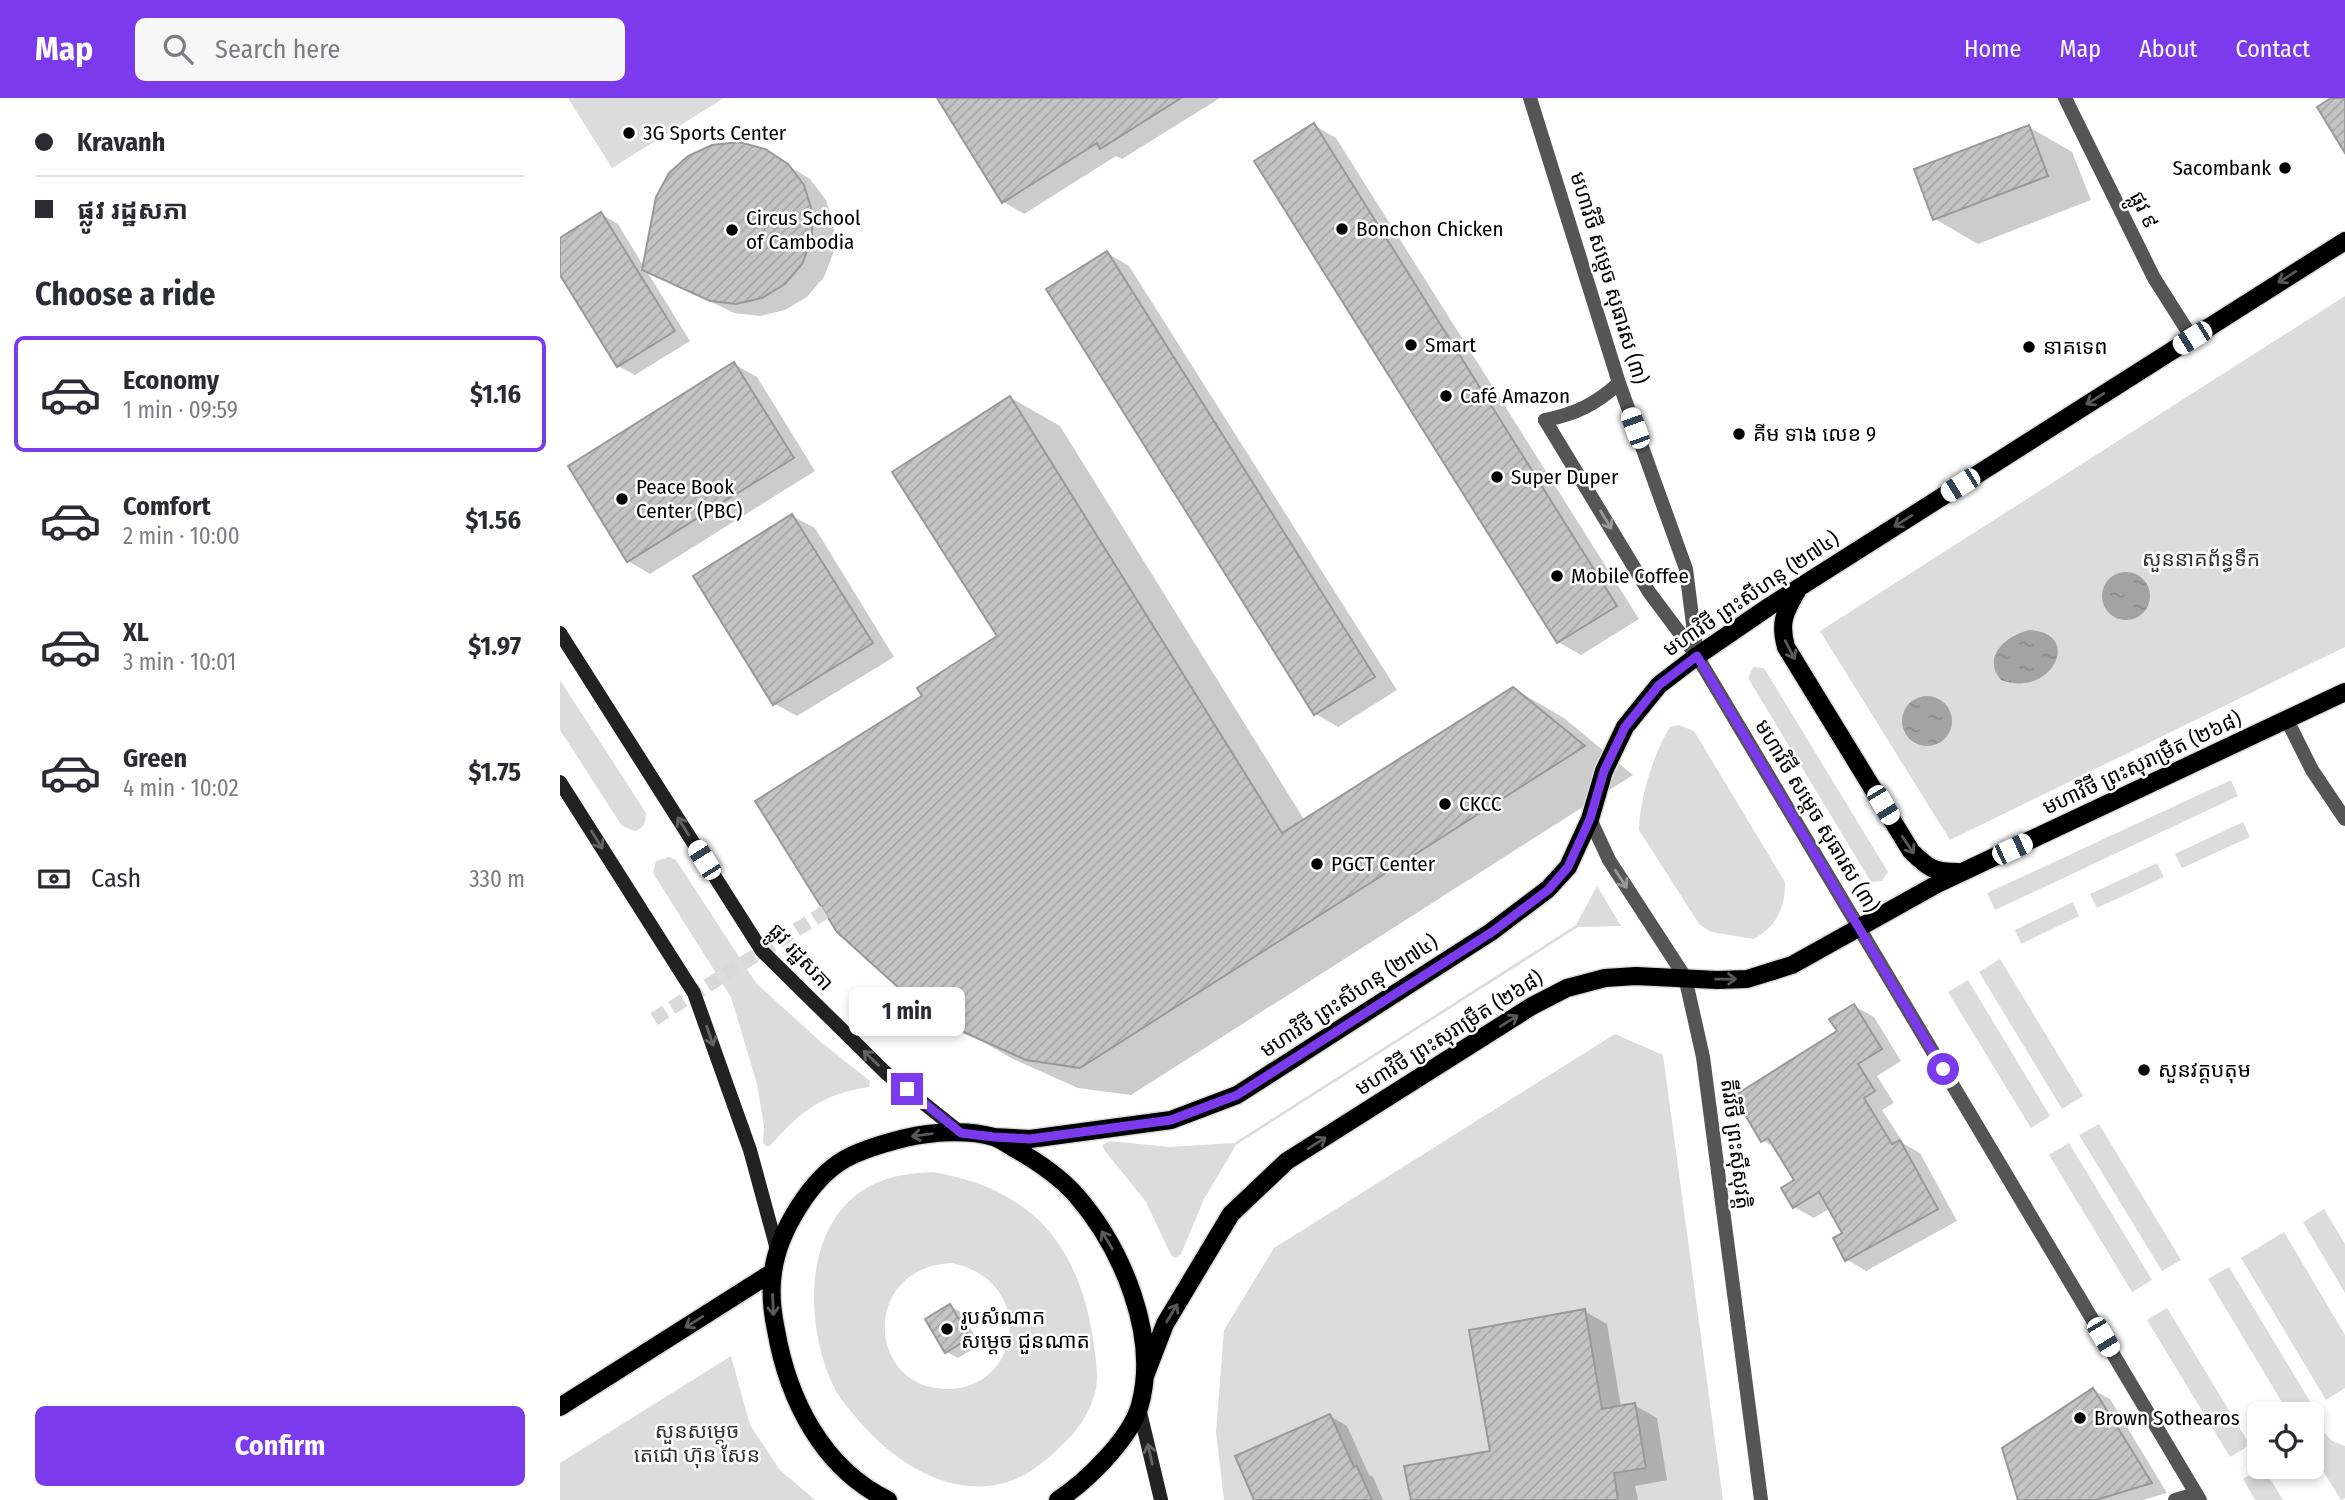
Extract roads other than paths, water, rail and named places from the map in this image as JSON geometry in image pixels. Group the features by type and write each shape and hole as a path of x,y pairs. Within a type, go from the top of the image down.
{"main road":[{"name":"មហាវិថី ព្រះសីហនុ (២៧៤)","path":"888,1500 872,1492 848,1473 823,1445 802,1414 788,1383 779,1350 772,1311 773,1272 792,1220 813,1185 844,1159 883,1143 922,1134 961,1133 1030,1139 1171,1120 1237,1095 1492,932 1548,890 1568,867 1590,819 1604,771 1625,727 1659,685 1798,588 2345,241"},
{"path":"1798,588 1783,616 1786,647 1911,851 1925,865 1939,872 1963,872"},
{"name":"ផ្លូវ រដ្ឋសភា","path":"560,633 762,951 887,1074 961,1133"},
{"name":"មហាវិថី ព្រះសុរាម្រឹត (២៦៨)","path":"1145,1376 1166,1324 1231,1214 1287,1161 1532,1006 1567,988 1605,978 1636,976 1747,979 1792,965 1963,872 2345,692"},
{"path":"560,782 694,993 750,1150 778,1254"},
{"path":"994,1137 1041,1164 1076,1195 1119,1260 1135,1300 1143,1332 1145,1376 1139,1408 1119,1442 1090,1476 1058,1500"},
{"path":"560,1407 773,1272"},
{"path":"1139,1408 1161,1500"}],"street":[{"name":"មហាវិថី សម្តេច សុធារស (៣)","path":"1531,98 1619,383 1686,569 1697,656 2198,1497"},
{"name":"ផ្លូវ ៩","path":"2065,98 2154,278 2192,338"},
{"path":"1619,383 1586,409 1545,420 1649,592 1697,656"},
{"path":"2287,720 2312,770 2345,819"},
{"name":"តីរវិថី ព្រះស៊ីសុវត្តិ","path":"1590,819 1609,860 1685,977 1703,1057 1761,1500"},
{"path":"2175,1500 2198,1497"}],"water":[{"path":"2126,572 2143,579 2150,596 2143,613 2126,620 2109,613 2102,596 2109,579"},
{"path":"2030,630 2046,634 2055,642 2058,652 2054,663 2034,681 2019,683 2001,680 1994,663 1999,648 2013,637"},
{"path":"1927,696 1944,704 1952,721 1944,738 1927,746 1910,738 1902,721 1910,704"}],"tunnel":[{"path":"654,1019 825,912"}],"place":[{"name":"3G Sports Center","path":"629,133"},
{"name":"Sacombank","path":"2285,168"},
{"name":"Bonchon Chicken","path":"1342,229"},
{"name":"Circus School of Cambodia","path":"732,230"},
{"name":"Smart","path":"1411,345"},
{"name":"នាគទេព","path":"2029,347"},
{"name":"Café Amazon","path":"1446,396"},
{"name":"គីម ទាង លេខ 9","path":"1739,434"},
{"name":"Super Duper","path":"1497,477"},
{"name":"Peace Book Center (PBC)","path":"622,499"},
{"name":"Mobile Coffee","path":"1557,576"},
{"name":"CKCC","path":"1445,804"},
{"name":"PGCT Center","path":"1317,864"},
{"name":"សួនវត្តបតុម","path":"2144,1070"},
{"name":"រូបសំណាក សម្ដេច ជួនណាត","path":"947,1329"},
{"name":"Brown Sothearos","path":"2080,1418"}],"park label":[{"name":"សួននាគព័ន្ធទឹក","path":"2201,559"},
{"name":"សួនសម្តេច តេជោ ហ៊ុន សែន","path":"697,1443"}]}
